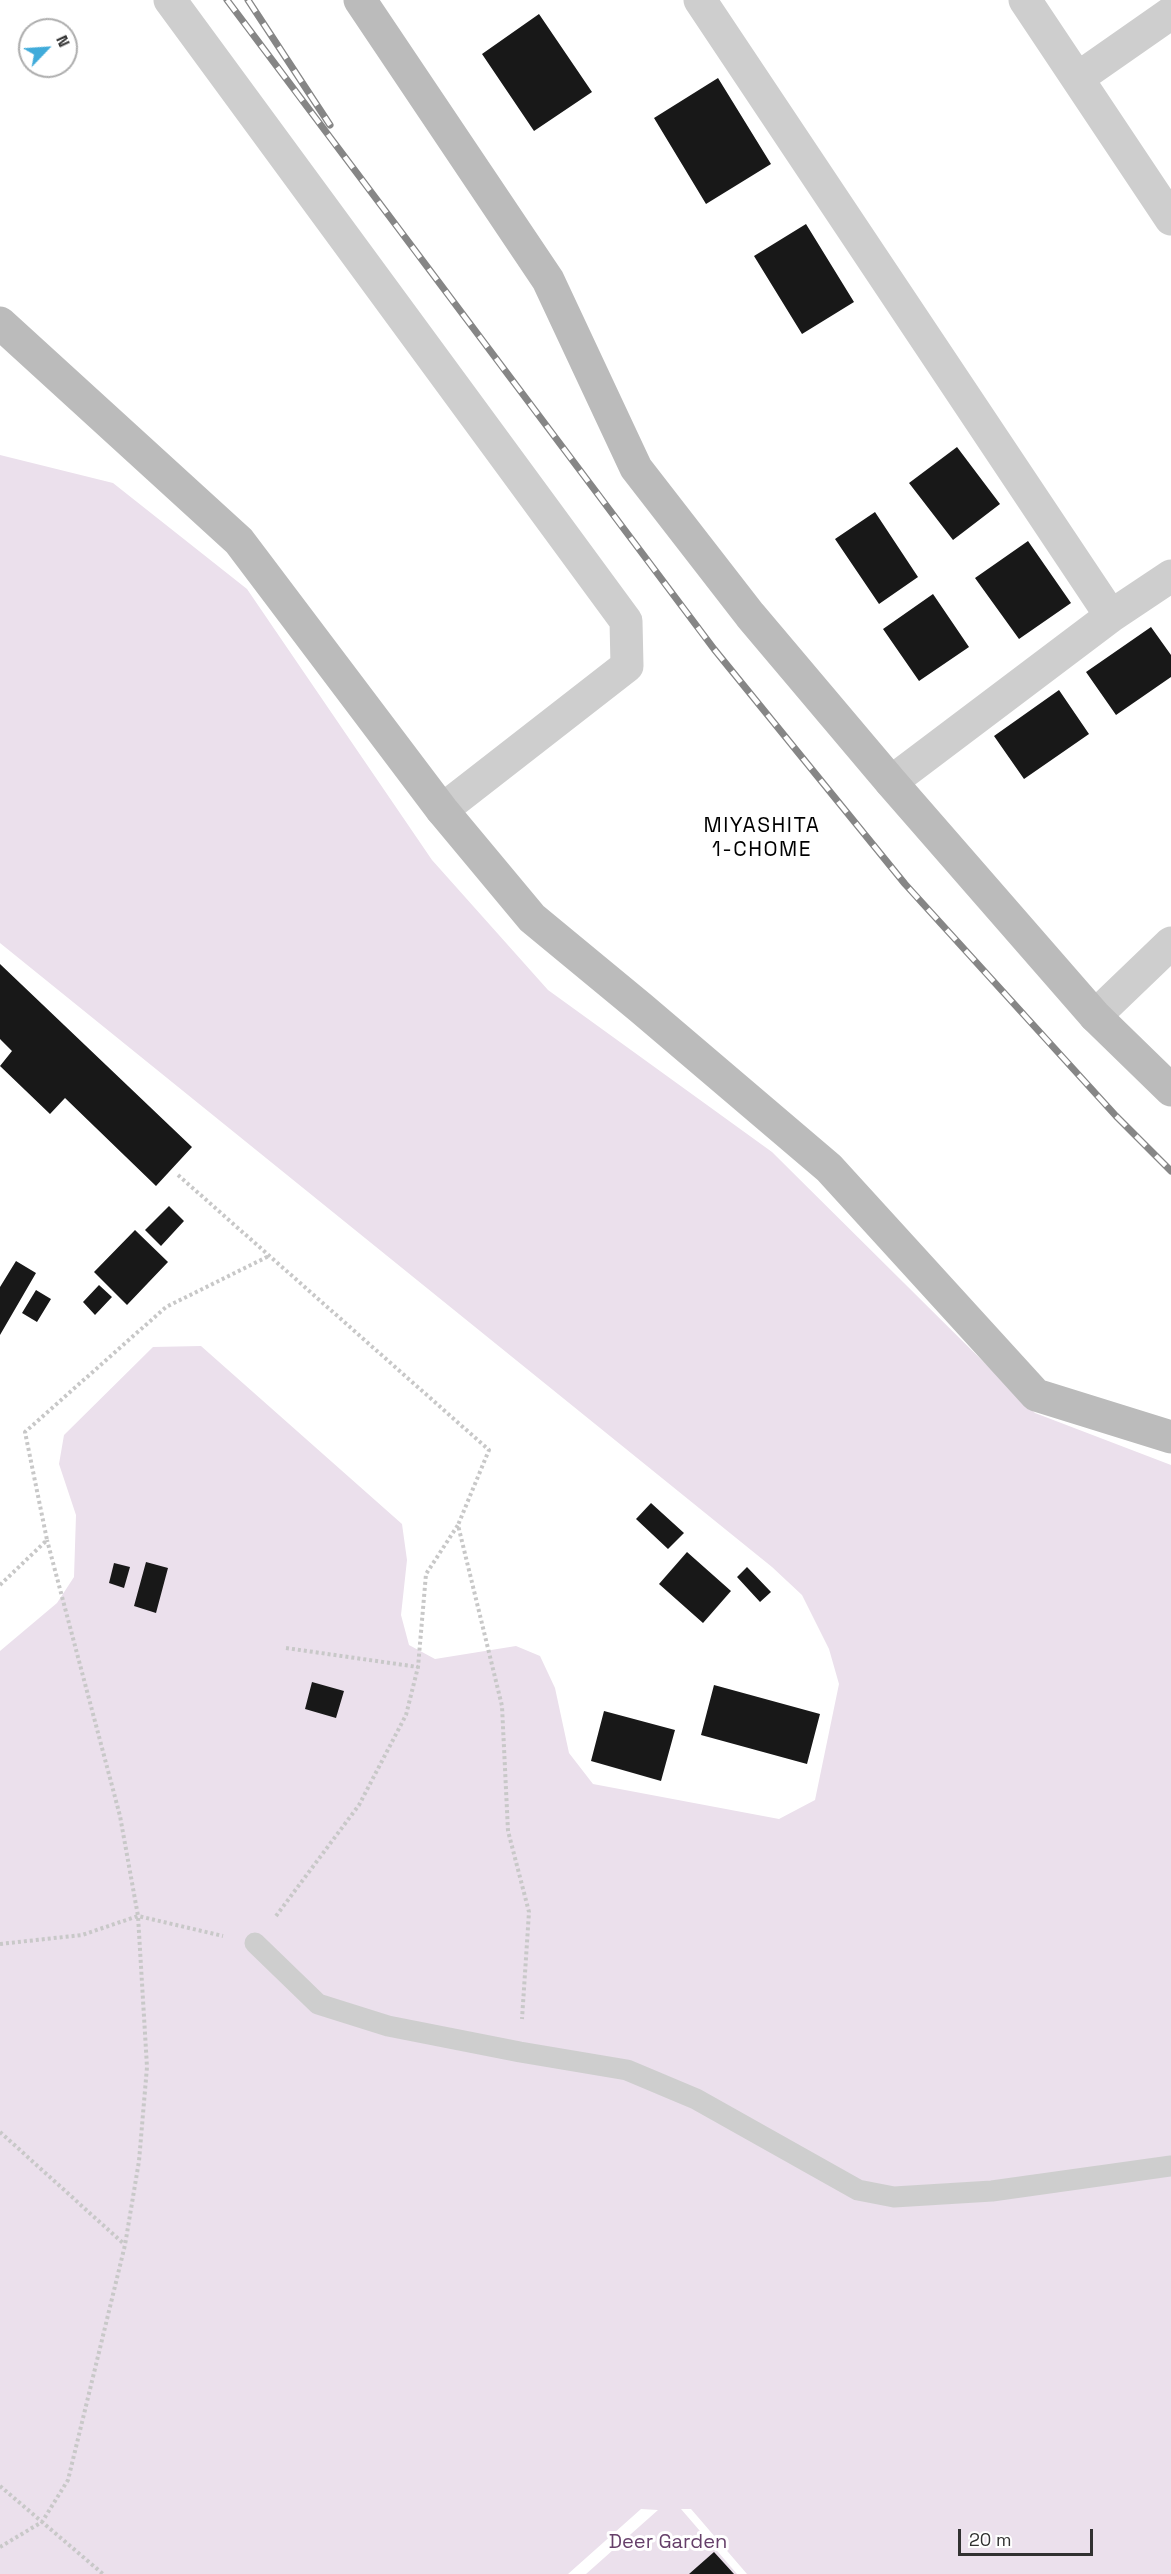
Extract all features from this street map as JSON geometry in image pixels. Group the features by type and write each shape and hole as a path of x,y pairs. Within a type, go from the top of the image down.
{"street":[{"path":"170,0 626,621 627,666 442,810"},
{"path":"360,0 548,280 636,468 750,615 891,782 1095,1016 1171,1090"},
{"path":"700,0 1112,616"},
{"path":"1025,0 1171,219"},
{"path":"1078,78 1171,14"},
{"path":"0,323 239,541 442,810 532,918 829,1168 1036,1395 1171,1437"},
{"path":"891,782 1112,616 1171,576"},
{"path":"1095,1016 1171,943"}],"lane":[{"path":"255,1943 318,2004 388,2026 627,2070 696,2099 858,2190 894,2197 993,2191 1171,2166"}],"path":[{"path":"0,1944 82,1935 138,1916 255,1943 359,1805 406,1715 418,1666 426,1574 458,1524 489,1450 178,1175"},
{"path":"0,2547 42,2523 68,2480 125,2245 139,2161 147,2067 138,1916 120,1816 47,1540 25,1432 166,1306 269,1256"},
{"path":"458,1524 502,1706 508,1832 529,1912 520,2052"},
{"path":"0,1585 47,1540"},
{"path":"286,1648 418,1666"},
{"path":"0,2132 125,2245"},
{"path":"0,2486 103,2574"}],"green space":[{"name":"Deer Garden","path":"0,455 113,483 247,589 432,860 548,990 772,1152 1035,1413 1171,1465 1171,2574 747,2574 691,2509 681,2509 737,2574 586,2574 658,2510 641,2509 568,2574 0,2574 0,1651 57,1603 74,1577 76,1515 59,1464 64,1435 153,1347 201,1346 402,1524 407,1560 401,1615 409,1645 435,1659 516,1646 540,1656 555,1688 569,1753 593,1784 779,1819 815,1800 839,1684 829,1649 802,1595 772,1567 0,943"}],"building":[{"path":"539,14 592,92 534,131 482,54"},
{"path":"718,78 771,164 706,204 654,118"},
{"path":"806,224 854,302 802,334 754,256"},
{"path":"957,447 1000,504 953,540 909,483"},
{"path":"875,512 918,577 879,604 835,539"},
{"path":"1028,541 1071,603 1019,639 975,578"},
{"path":"933,594 969,647 919,681 883,629"},
{"path":"1151,627 1171,655 1171,677 1116,715 1086,672"},
{"path":"1059,690 1089,734 1024,779 994,736"},
{"path":"0,964 192,1147 156,1186 65,1098 50,1114 0,1066 12,1051 0,1039"},
{"path":"169,1206 184,1221 161,1246 145,1230"},
{"path":"135,1230 168,1262 127,1305 94,1272"},
{"path":"16,1261 36,1273 0,1335 0,1287"},
{"path":"99,1285 112,1297 95,1315 83,1302"},
{"path":"36,1290 51,1299 37,1322 22,1313"},
{"path":"651,1503 684,1533 668,1549 636,1519"},
{"path":"687,1552 731,1591 703,1623 659,1584"},
{"path":"146,1562 168,1568 156,1613 134,1606"},
{"path":"114,1563 130,1567 124,1588 109,1583"},
{"path":"747,1567 771,1592 760,1602 737,1577"},
{"path":"312,1682 344,1691 336,1718 305,1709"},
{"path":"714,1685 820,1714 807,1764 701,1735"},
{"path":"604,1711 675,1730 661,1781 591,1761"},
{"path":"714,2552 734,2574 689,2574"}],"railway":[{"path":"227,0 714,649 905,884 1116,1116 1171,1171"},
{"path":"248,0 330,125"}],"district":[{"name":"MIYASHITA 1-CHOME","path":"762,838"}]}
